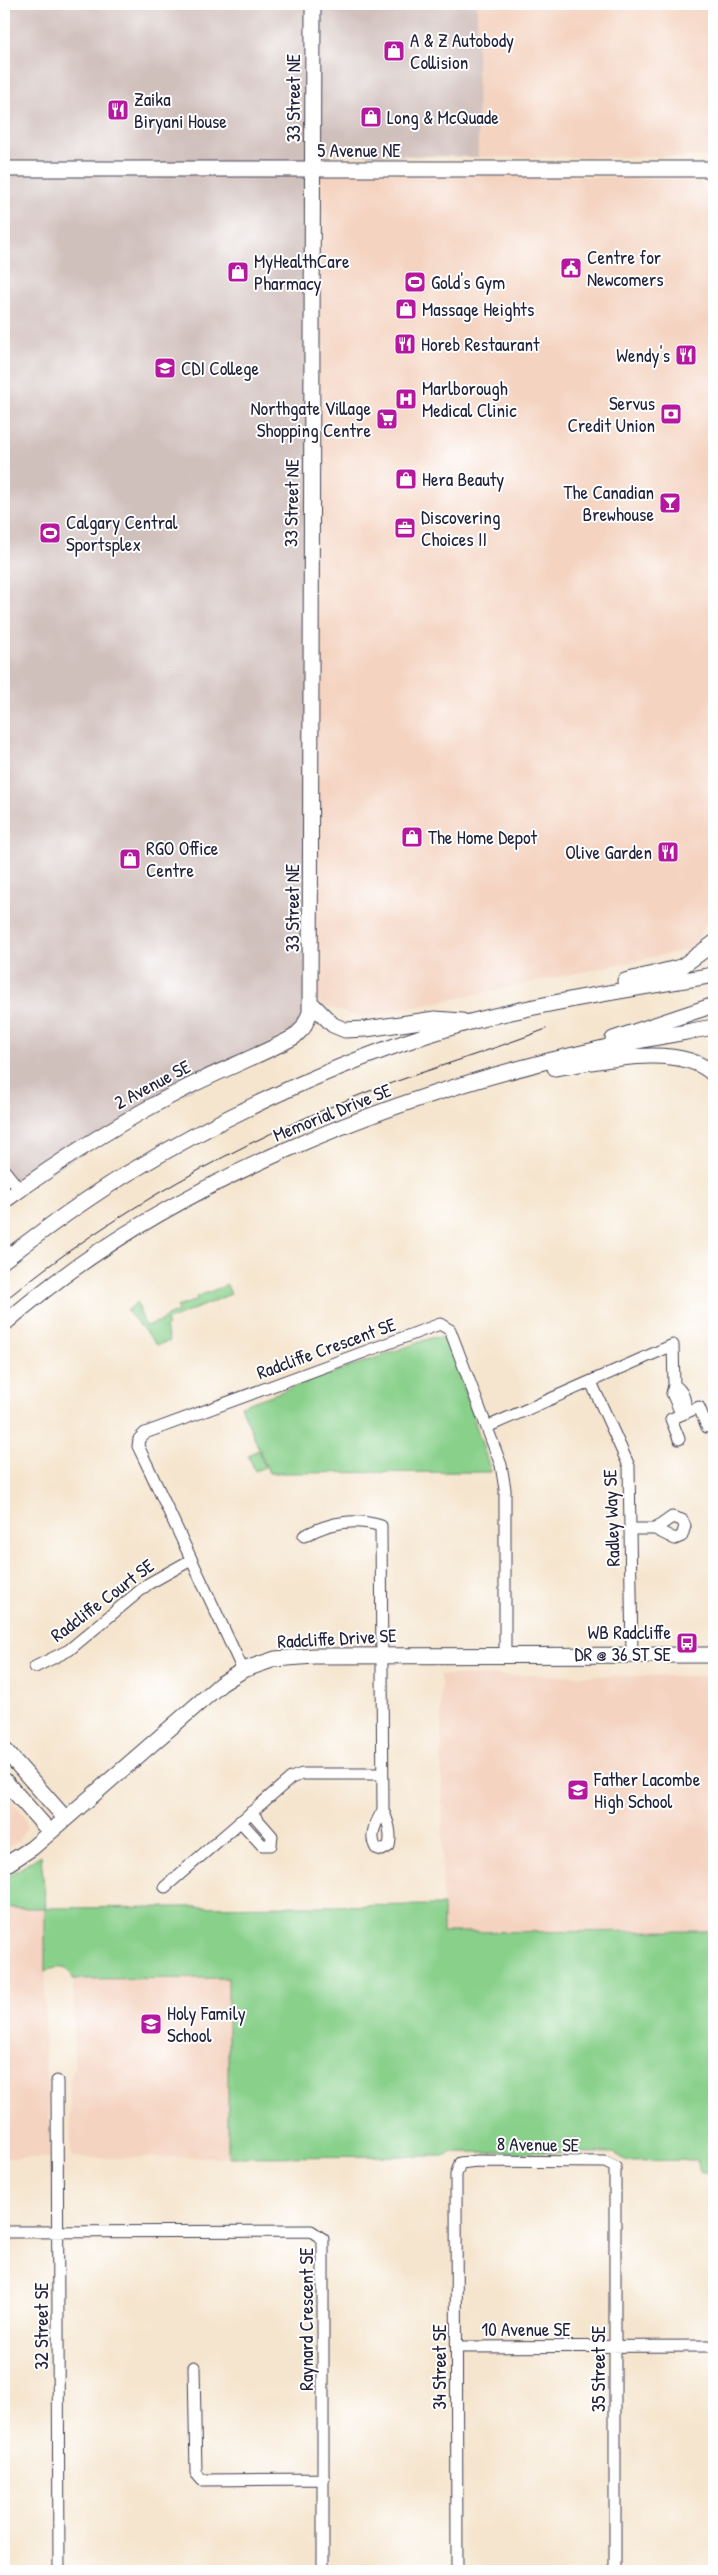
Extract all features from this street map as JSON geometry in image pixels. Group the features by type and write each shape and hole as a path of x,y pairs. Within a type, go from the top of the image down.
{"street":[{"name":"33 Street NE","path":"311,1003 313,4"},
{"name":"5 Avenue NE","path":"4,169 314,171 709,169"},
{"path":"709,169 714,180"},
{"path":"597,995 625,981 681,967 714,943"},
{"name":"Memorial Drive SE","path":"4,1260 58,1219 125,1175 212,1127 311,1080 432,1034 470,1022 597,995 714,976"},
{"path":"311,1003 333,1025 344,1030 366,1029 435,1019 470,1022"},
{"name":"2 Avenue SE","path":"4,1201 69,1156 134,1116 198,1081 294,1037 306,1022 311,1003"},
{"path":"599,1048 615,1037 714,1005"},
{"name":"Memorial Drive SE","path":"4,1324 88,1259 183,1201 283,1152 357,1121 521,1068 599,1048 714,1028"},
{"path":"521,1068 541,1070 632,1058 666,1057 694,1062 714,1075"},
{"path":"4,1170 20,1190"},
{"name":"Radcliffe Crescent SE","path":"243,1670 138,1446 139,1439 145,1433 440,1324 450,1330 501,1465 505,1488 504,1655"},
{"path":"486,1427 672,1345 674,1385 681,1389 687,1405 686,1411"},
{"name":"Radley Way SE","path":"591,1382 629,1466 632,1655"},
{"path":"679,1439 671,1419 686,1411 699,1407 707,1428"},
{"path":"304,1536 335,1523 369,1522 381,1526 384,1655 383,1810"},
{"path":"630,1529 655,1529"},
{"name":"Radcliffe Court SE","path":"35,1667 69,1650 148,1584 191,1560"},
{"name":"Radcliffe Drive SE","path":"4,1866 28,1851 220,1684 243,1670 275,1659 314,1656 384,1655 714,1655"},
{"path":"4,1749 65,1818"},
{"path":"165,1887 290,1778 302,1774 382,1774"},
{"path":"4,1780 50,1832"},
{"path":"240,1821 262,1846 271,1845 272,1836 251,1812"},
{"name":"32 Street SE","path":"57,2081 59,2571"},
{"name":"8 Avenue SE","path":"460,2163 477,2161 605,2162 616,2167"},
{"name":"34 Street SE","path":"457,2571 456,2175 460,2163"},
{"name":"35 Street SE","path":"615,2571 616,2167"},
{"name":"Raynard Crescent SE","path":"4,2232 311,2231 323,2238 323,2571"},
{"name":"10 Avenue SE","path":"457,2347 714,2346"},
{"path":"194,2367 196,2473 202,2480 324,2479"}],"shaded area":[{"path":"4,4 477,4 478,157 327,154 314,171 306,1022 20,1190 4,1170"},
{"path":"477,4 714,4 714,148 706,157 478,157"},
{"name":"Northgate Village Shopping Centre","path":"314,171 698,179 714,206 714,907 692,949 363,1018 311,1003"},
{"name":"Father Lacombe High School","path":"441,1675 714,1676 714,1931 443,1932"},
{"path":"4,1793 25,1816 27,1827 18,1841 4,1850"},
{"path":"4,1908 46,1908 45,2067 48,2079 50,2158 4,2158"},
{"name":"Holy Family School","path":"228,1978 228,2157 71,2158 70,2080 74,2068 73,1979"}],"green space":[{"path":"227,1285 231,1294 166,1321 168,1326 165,1328 170,1341 157,1345 127,1311 137,1302 145,1326 164,1320 163,1318 178,1311 177,1307 197,1300 196,1297"},
{"path":"440,1337 450,1345 491,1472 269,1473 241,1406 431,1338"},
{"path":"258,1450 265,1467 255,1471 248,1455"},
{"path":"41,1855 46,1908 443,1905 443,1932 714,1931 714,2173 702,2173 696,2160 627,2161 614,2153 451,2152 445,2156 228,2157 228,1978 73,1979 66,1969 54,1968 45,1971 45,1908 4,1908 4,1879"}],"tram line":[{"path":"4,1301 88,1238 132,1209 223,1157 319,1112 367,1092 546,1029"}],"place":[{"name":"A & Z Autobody Collision","path":"394,51"},
{"name":"Zaika Biryani House","path":"118,110"},
{"name":"Long & McQuade","path":"371,117"},
{"name":"Centre for Newcomers","path":"571,268"},
{"name":"MyHealthCare Pharmacy","path":"238,272"},
{"name":"Gold's Gym","path":"415,282"},
{"name":"Massage Heights","path":"406,309"},
{"name":"Horeb Restaurant","path":"405,344"},
{"name":"Wendy's","path":"686,355"},
{"name":"CDI College","path":"165,368"},
{"name":"Marlborough Medical Clinic","path":"406,399"},
{"name":"Servus Credit Union","path":"671,414"},
{"name":"Northgate Village Shopping Centre","path":"387,419"},
{"name":"Hera Beauty","path":"406,479"},
{"name":"The Canadian Brewhouse","path":"670,503"},
{"name":"Discovering Choices II","path":"405,528"},
{"name":"Calgary Central Sportsplex","path":"50,533"},
{"name":"The Home Depot","path":"412,837"},
{"name":"Olive Garden","path":"668,852"},
{"name":"RGO Office Centre","path":"130,859"},
{"name":"WB Radcliffe DR @ 36 ST SE","path":"687,1643"},
{"name":"Father Lacombe High School","path":"578,1790"},
{"name":"Holy Family School","path":"151,2024"}]}
